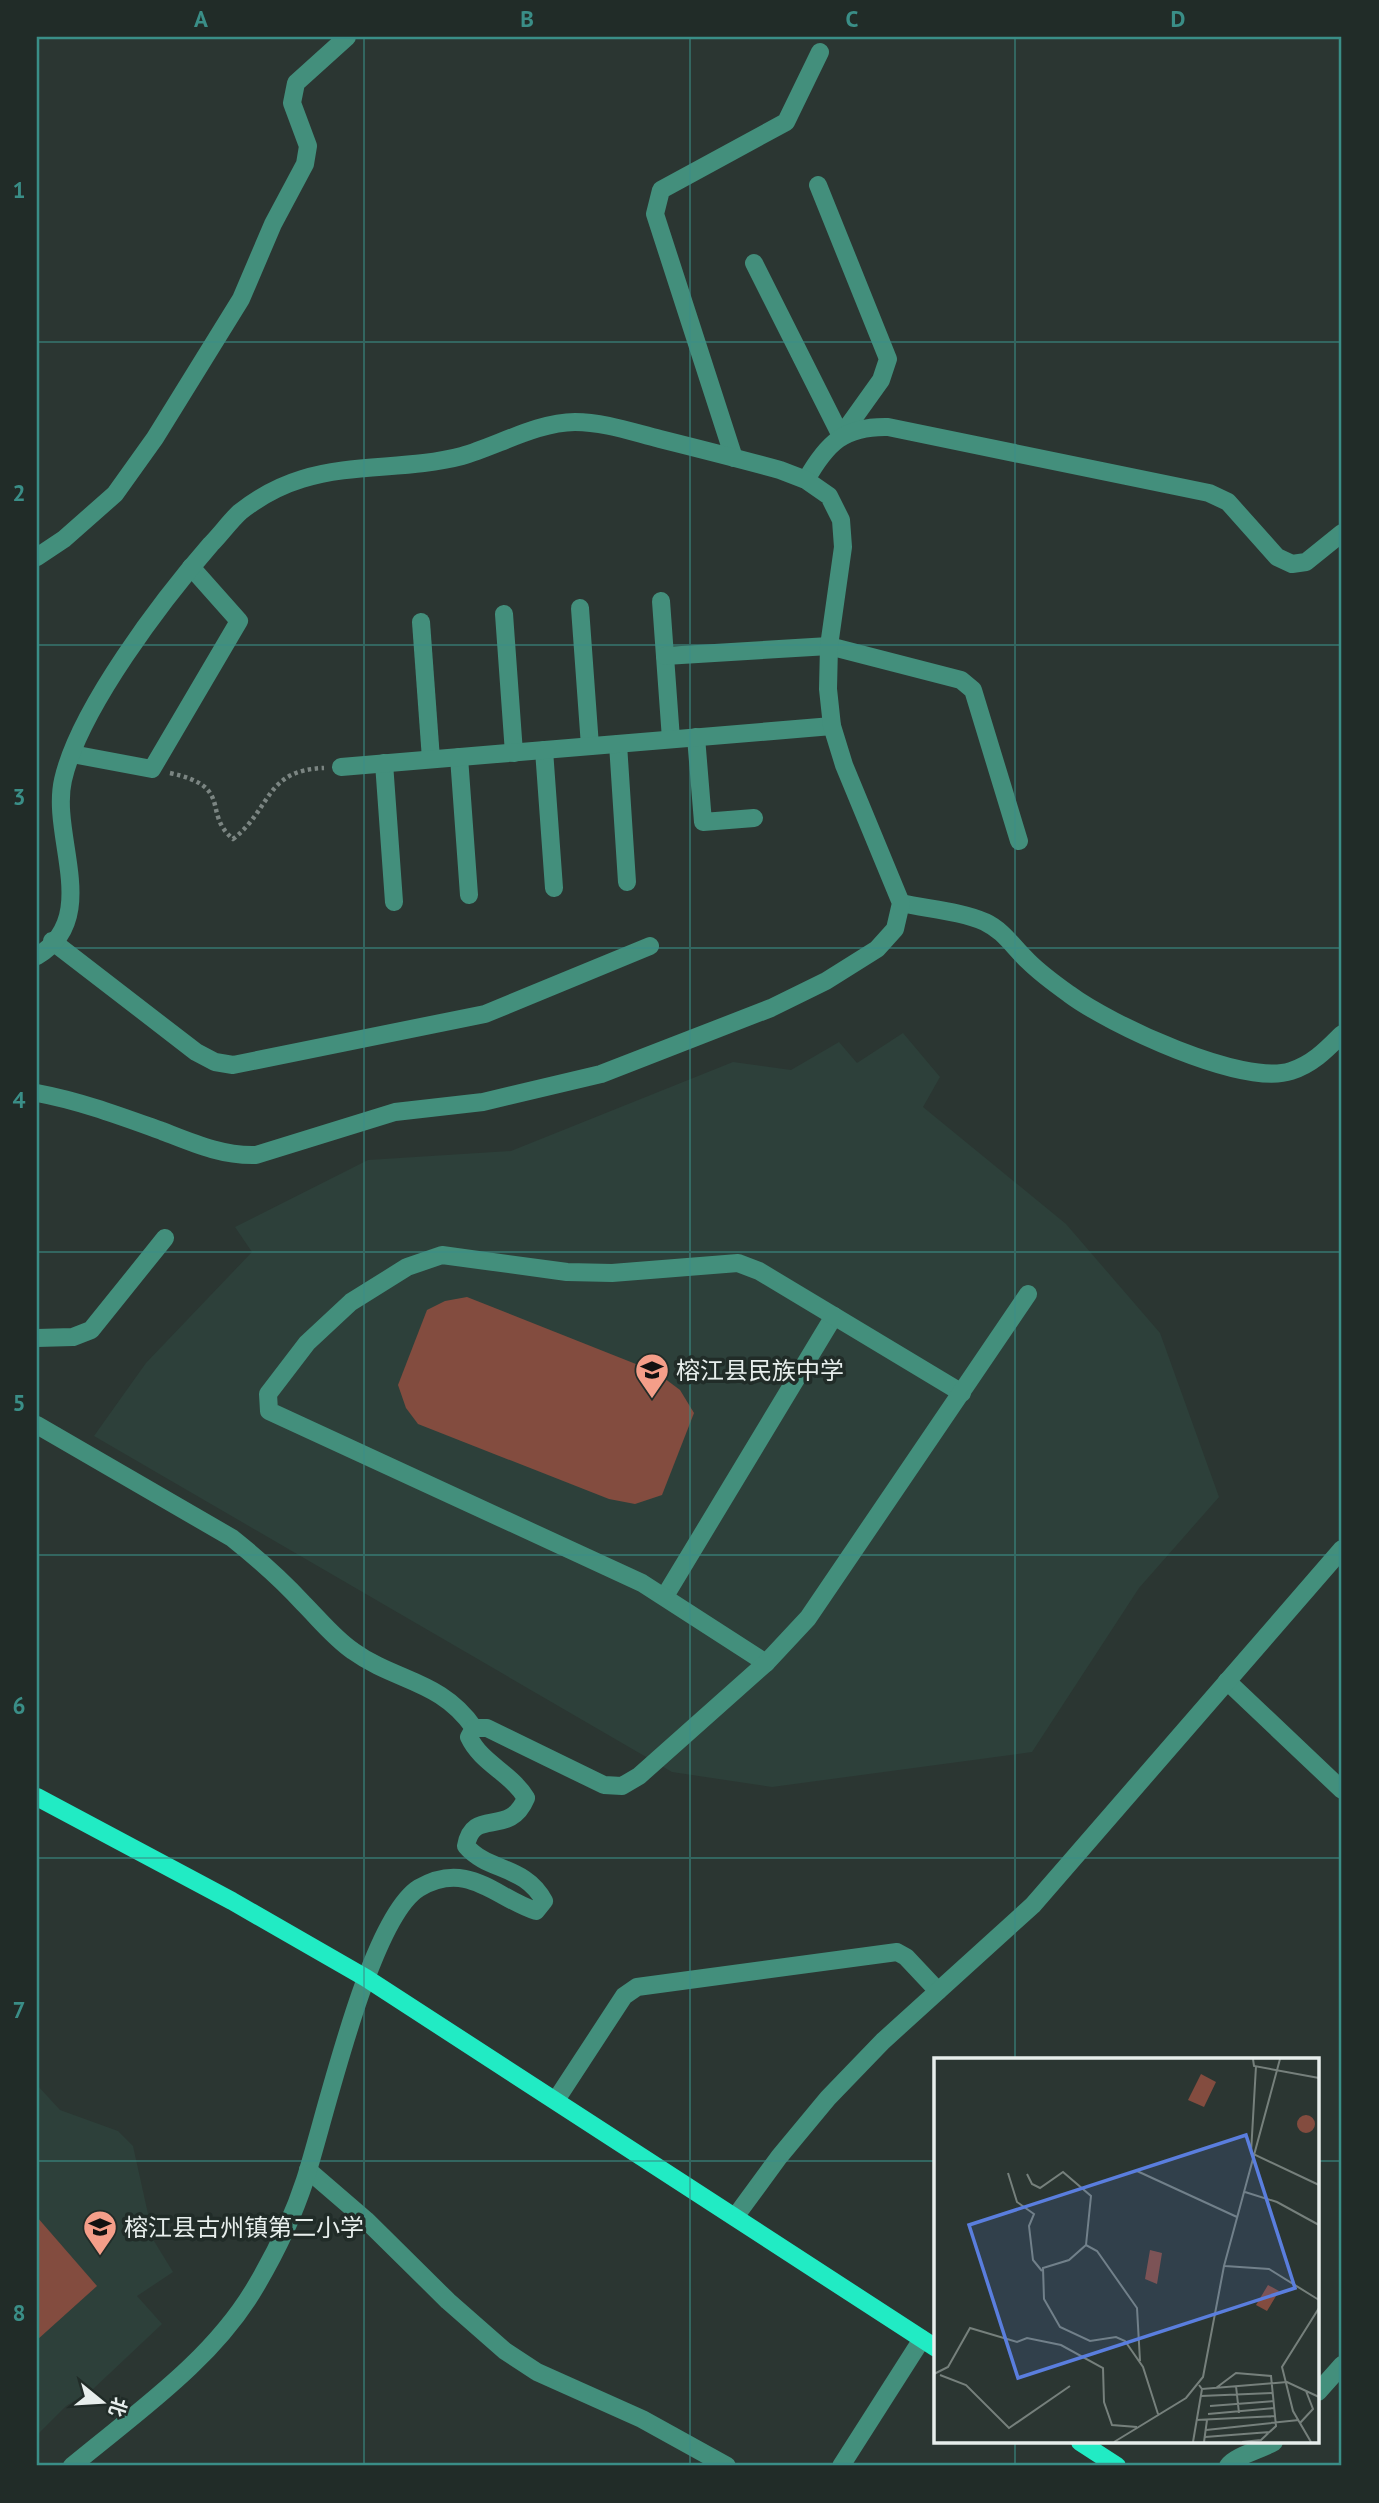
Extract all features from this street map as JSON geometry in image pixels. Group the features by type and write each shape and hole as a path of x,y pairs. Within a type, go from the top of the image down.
{"main road":[{"path":"37,1797 232,1901 366,1978 929,2344"},
{"path":"1083,2444 1117,2466"}],"street":[{"path":"37,557 64,539 115,494 241,299 273,224 305,164 308,146 292,103 296,83 347,37"},
{"path":"734,458 655,214 661,190 786,122 820,52"},
{"path":"818,185 888,359 881,380 841,436"},
{"path":"754,263 841,436"},
{"path":"37,956 61,932 71,909 71,885 61,818 63,781 72,754 110,682 191,567 239,513 270,491 337,471 418,466 462,456 573,422 606,425 734,458 806,480 829,496 841,520 843,547 829,646 828,689 832,726 844,765 901,903 895,929 877,949 826,981 771,1008 659,1054 545,1090 484,1102 395,1112 273,1152 256,1155 224,1153 64,1098 37,1093"},
{"path":"806,480 828,447 841,436 855,429 872,427 919,432 1209,493 1228,502 1278,557 1292,564 1306,562 1342,533"},
{"path":"72,754 152,769 239,621 191,567"},
{"path":"661,601 671,739"},
{"path":"580,608 590,746"},
{"path":"504,614 514,752"},
{"path":"421,622 431,759"},
{"path":"665,656 829,646 961,680 973,690 1019,841"},
{"path":"341,767 832,726"},
{"path":"696,737 703,822 754,818"},
{"path":"618,744 627,882"},
{"path":"544,750 554,888"},
{"path":"459,757 469,895"},
{"path":"384,763 394,902"},
{"path":"901,903 984,921 1008,937 1026,960 1071,996 1175,1049 1231,1068 1260,1074 1290,1072 1316,1059 1342,1034"},
{"path":"52,941 196,1052 215,1062 233,1065 485,1014 650,946"},
{"path":"37,1338 73,1337 90,1330 165,1238"},
{"path":"766,1663 665,1596 269,1411 268,1394 307,1343 351,1302 407,1267 442,1255 566,1272 612,1273 738,1263 759,1271 962,1393"},
{"path":"474,1728 487,1728 604,1785 622,1786 639,1776 766,1663 808,1618 835,1582 1028,1294"},
{"path":"665,1596 834,1316"},
{"path":"37,1425 232,1538 258,1558 348,1647 370,1661 442,1695 463,1712 474,1728"},
{"path":"735,2217 779,2157 828,2098 883,2041 1033,1905 1342,1549"},
{"path":"1227,1681 1342,1790"},
{"path":"72,2466 177,2379 219,2335 255,2288 284,2236 308,2170 366,1978 378,1944 395,1913 419,1888 447,1878 477,1881 500,1891 520,1906 536,1912 544,1901 538,1888 517,1873 475,1857 466,1846 468,1833 477,1825 509,1820 520,1812 526,1798 517,1783 475,1750 469,1737 474,1728"},
{"path":"556,2100 624,1996 637,1987 897,1952 906,1957 938,1991"},
{"path":"308,2170 366,2220 457,2310 505,2351 537,2372 642,2419 727,2466"},
{"path":"841,2466 929,2344"},
{"path":"1320,2390 1342,2365"},
{"path":"1228,2466 1231,2461 1260,2451 1271,2444"}],"path":[{"path":"152,769 191,778 204,785 214,798 224,831 233,839 249,825 278,783 299,768 341,767"}],"shaded area":[{"name":"榕江县民族中学","path":"903,1033 940,1077 923,1107 1066,1224 1160,1333 1219,1497 1139,1588 1032,1752 772,1787 672,1772 94,1436 146,1363 252,1252 235,1227 368,1160 511,1151 733,1062 791,1070 839,1042 857,1063"},
{"path":"467,1297 656,1372 680,1390 694,1413 662,1495 635,1504 609,1499 418,1424 406,1408 398,1385 427,1310 445,1301"},
{"name":"榕江县古州镇第二小学","path":"37,2085 60,2110 118,2131 133,2146 154,2241 173,2272 137,2296 162,2324 92,2390 66,2406 37,2435"},
{"path":"37,2217 97,2286 37,2340"}],"place":[{"name":"榕江县民族中学","path":"652,1400"},
{"name":"榕江县古州镇第二小学","path":"100,2257"}]}
